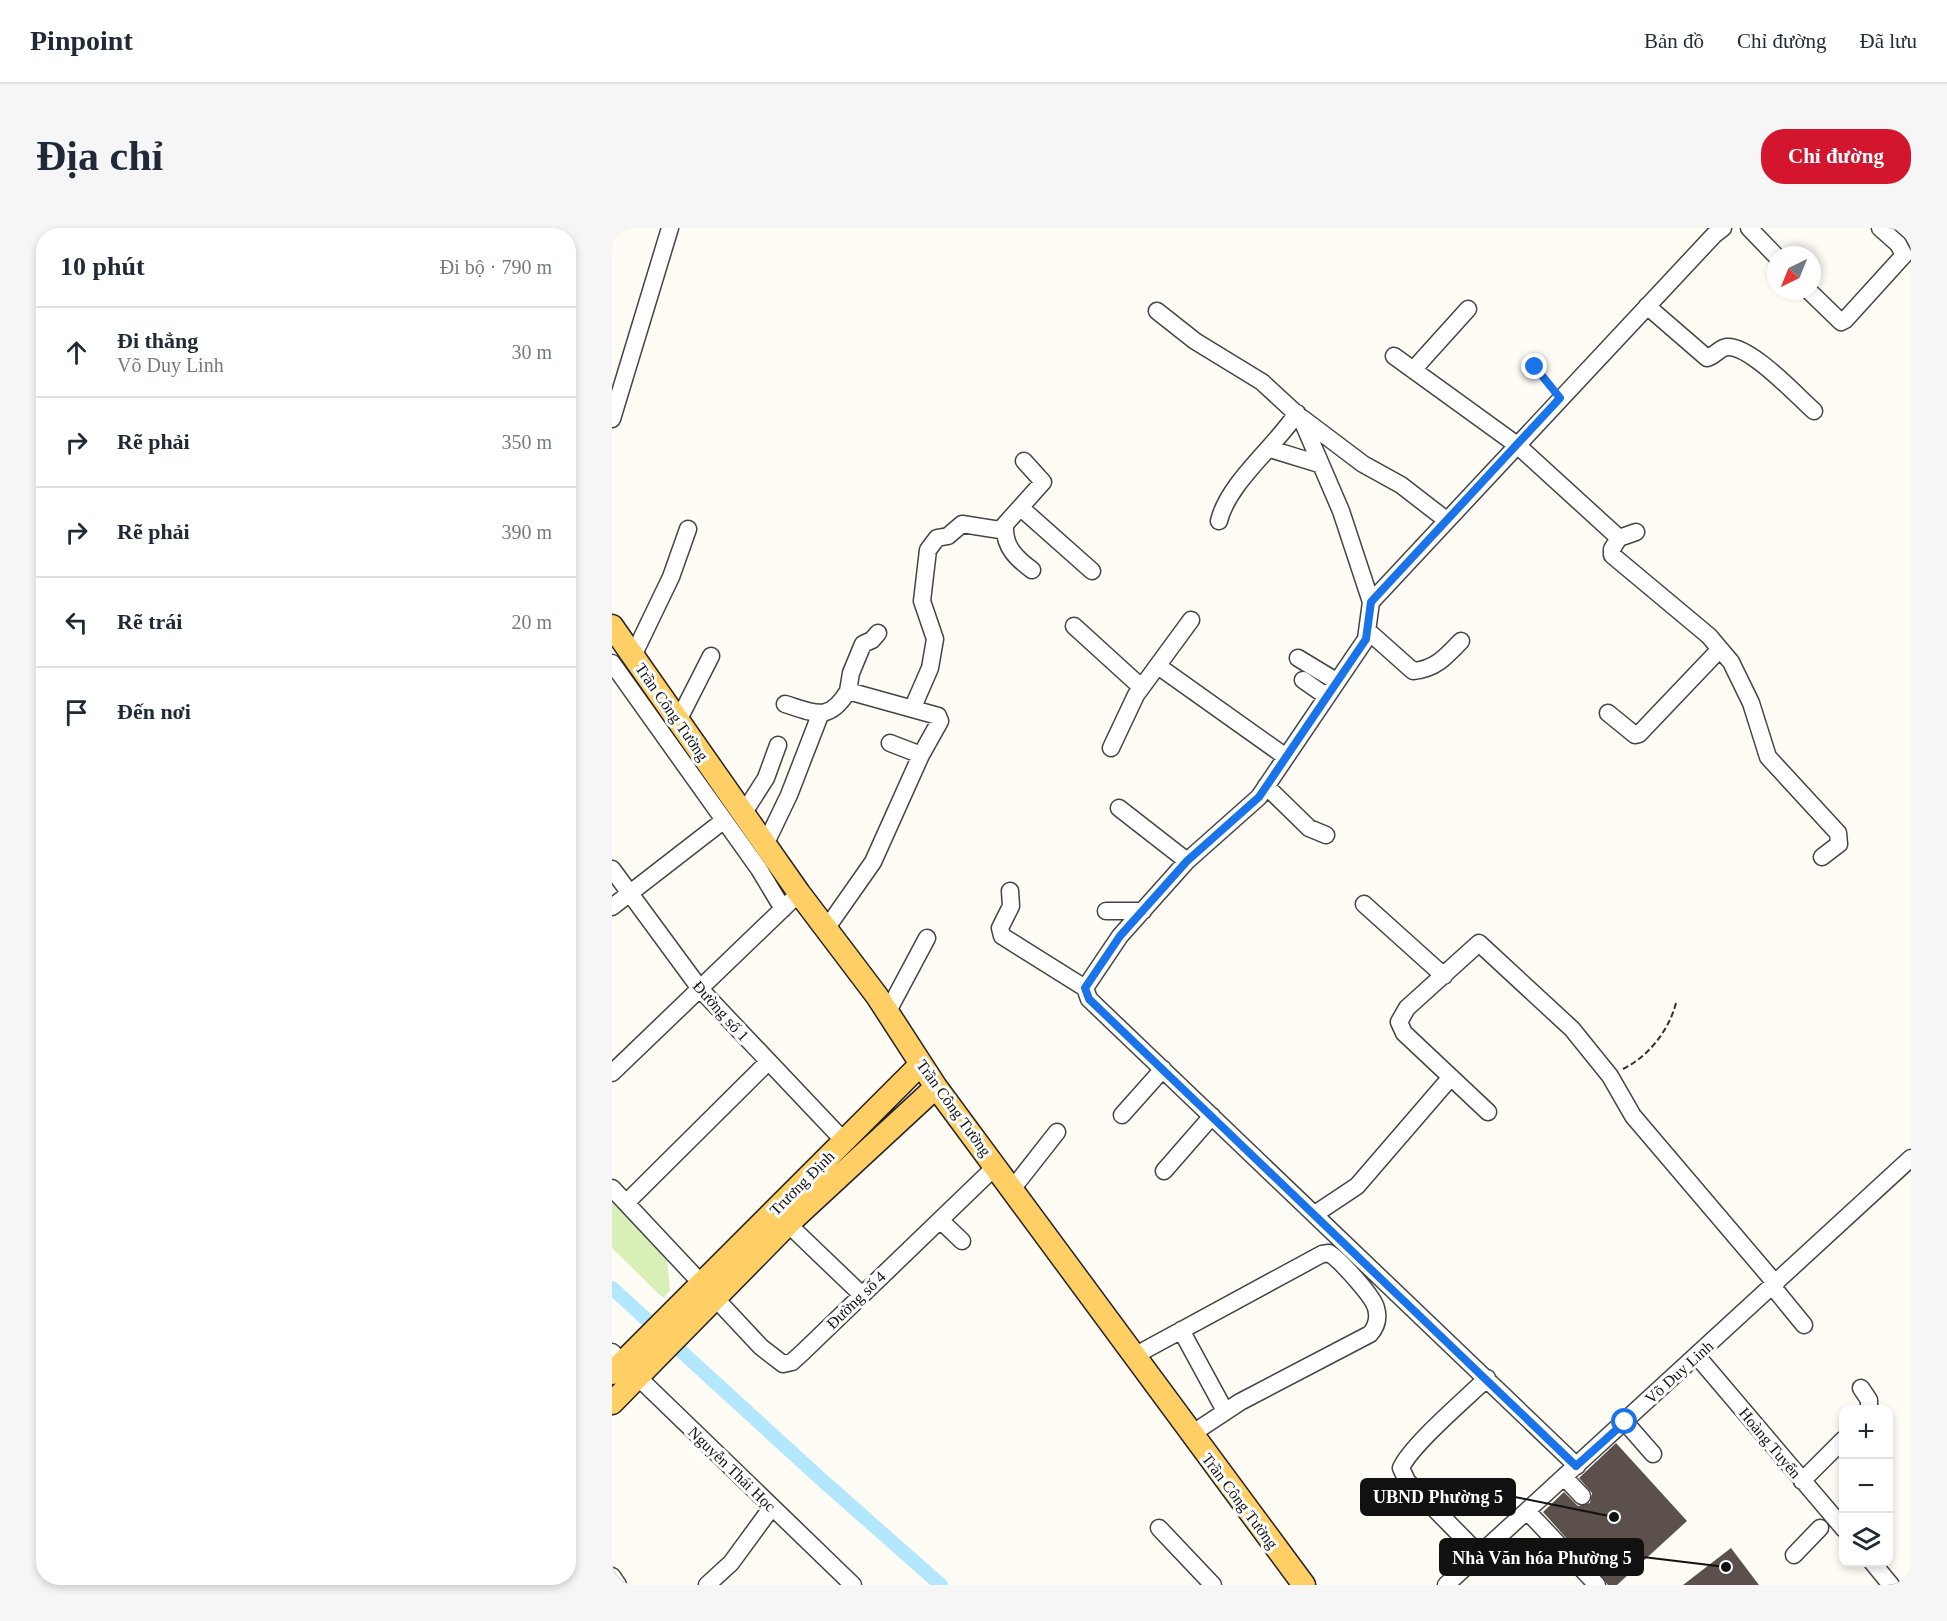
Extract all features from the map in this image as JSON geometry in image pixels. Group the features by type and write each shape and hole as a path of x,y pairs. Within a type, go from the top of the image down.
{"main road":[{"name":"Trần Công Tường","path":"612,626 623,659 678,721 733,817 765,845 791,901 826,929 887,1013 936,1087 1013,1188 1191,1435 1304,1585"},
{"name":"Trương Định","path":"699,1299 844,1141 921,1064"},
{"name":"Trương Định","path":"699,1299 788,1224 936,1087"},
{"path":"612,1403 628,1362 699,1299"}],"street":[{"path":"612,419 670,228"},
{"path":"1749,228 1767,247"},
{"path":"1818,300 1835,318 1841,322 1845,320 1904,255 1898,244 1880,228"},
{"path":"1371,602 1445,519 1517,446 1715,230"},
{"path":"1647,306 1707,358 1721,348 1730,346 1741,349 1814,411"},
{"path":"1413,370 1468,309"},
{"path":"1157,311 1195,341 1262,382 1299,416 1363,464 1401,485 1445,519"},
{"path":"1394,356 1517,446 1619,538"},
{"path":"1219,521 1222,509 1234,490 1299,416"},
{"path":"1085,988 1120,936 1187,861 1259,797 1368,631 1371,602 1341,511 1299,416"},
{"path":"1270,449 1319,464"},
{"path":"913,707 930,668 934,634 922,601 928,550 933,541 948,536 962,524 995,530 1005,527 1043,482 1024,460"},
{"path":"1021,507 1092,571"},
{"path":"1005,527 1008,547 1018,560 1032,570"},
{"path":"623,659 670,577 688,529"},
{"path":"1636,532 1619,538 1612,549 1612,555 1701,629 1731,663 1751,703 1768,757 1838,833 1839,844 1822,857"},
{"path":"1111,748 1141,687 1191,620"},
{"path":"1074,626 1141,687"},
{"path":"1368,631 1413,671 1425,670 1438,664 1461,641"},
{"path":"785,704 820,715 833,710 848,691 851,673 863,644 872,640 878,633"},
{"path":"1608,713 1635,735 1639,734 1720,649"},
{"path":"678,721 711,656"},
{"path":"1299,658 1336,681"},
{"name":"Trần Công Tường","path":"623,659 733,817 759,869 791,901"},
{"path":"1158,666 1286,757"},
{"path":"1303,680 1326,696"},
{"path":"826,929 873,862 921,755 940,721 938,716 913,707 848,691"},
{"path":"765,845 789,795 820,715"},
{"path":"890,743 921,755"},
{"path":"612,907 629,892 733,817 766,778 778,745"},
{"path":"1266,786 1309,828 1326,835"},
{"path":"1119,808 1187,861"},
{"name":"Đường số 1","path":"612,869 701,990 844,1141"},
{"path":"1010,891 1011,906 1000,928 1002,936 1085,988 1089,999 1487,1378 1570,1472 1582,1496"},
{"path":"612,1073 701,990 791,901"},
{"path":"1364,904 1444,976"},
{"path":"1106,911 1143,911"},
{"path":"887,1013 927,938"},
{"path":"1488,1112 1404,1033 1399,1022 1407,1008 1444,976 1473,946 1483,944 1572,1029 1610,1076 1626,1104 1804,1324"},
{"path":"626,1203 768,1062"},
{"path":"1122,1116 1163,1069"},
{"path":"1316,1214 1357,1186 1451,1077"},
{"path":"1164,1171 1212,1116"},
{"path":"1013,1188 1057,1132"},
{"name":"Võ Duy Linh","path":"1446,1585 1911,1158"},
{"name":"Đường số 4","path":"699,1299 783,1364 792,1362 996,1166"},
{"path":"612,1188 699,1299"},
{"path":"940,1220 962,1241"},
{"path":"788,1224 862,1295"},
{"path":"1134,1356 1322,1254 1329,1253 1338,1258 1376,1305 1378,1320 1370,1334 1225,1411 1191,1435"},
{"path":"1180,1330 1225,1411"},
{"name":"Hoàng Tuyển","path":"1697,1356 1803,1481 1826,1522 1839,1527"},
{"name":"Nguyễn Thái Học","path":"628,1362 853,1585"},
{"path":"1479,1554 1407,1480 1401,1468 1419,1445 1487,1378"},
{"path":"1861,1388 1869,1400 1869,1405"},
{"path":"1625,1422 1653,1454"},
{"path":"1803,1481 1839,1444"},
{"path":"707,1585 731,1563 772,1507"},
{"path":"1527,1511 1597,1585"},
{"path":"1794,1555 1826,1522"},
{"path":"1159,1528 1213,1585"},
{"path":"1875,1567 1891,1585"},
{"path":"612,1576 618,1585"}],"path":[{"path":"1535,367 1560,398"},
{"path":"1610,1076 1634,1064 1671,1024 1676,1002"}],"green space":[{"path":"612,1202 667,1259 670,1290 663,1298 612,1248"}],"building":[{"path":"1616,1443 1687,1521 1617,1585 1608,1585 1543,1512 1564,1492 1578,1506 1590,1503 1592,1493 1579,1478"},
{"path":"1731,1548 1759,1585 1683,1585"}],"waterway":[{"path":"612,1288 822,1480 941,1585"}],"place":[{"name":"UBND Phường 5","path":"1614,1517"},
{"name":"Nhà Văn hóa Phường 5","path":"1726,1567"}],"route":[{"path":"1535,367 1560,398 1517,446 1445,519 1371,602 1366,639 1259,797 1187,861 1120,936 1085,988 1089,999 1316,1214 1576,1466 1625,1422"}]}
